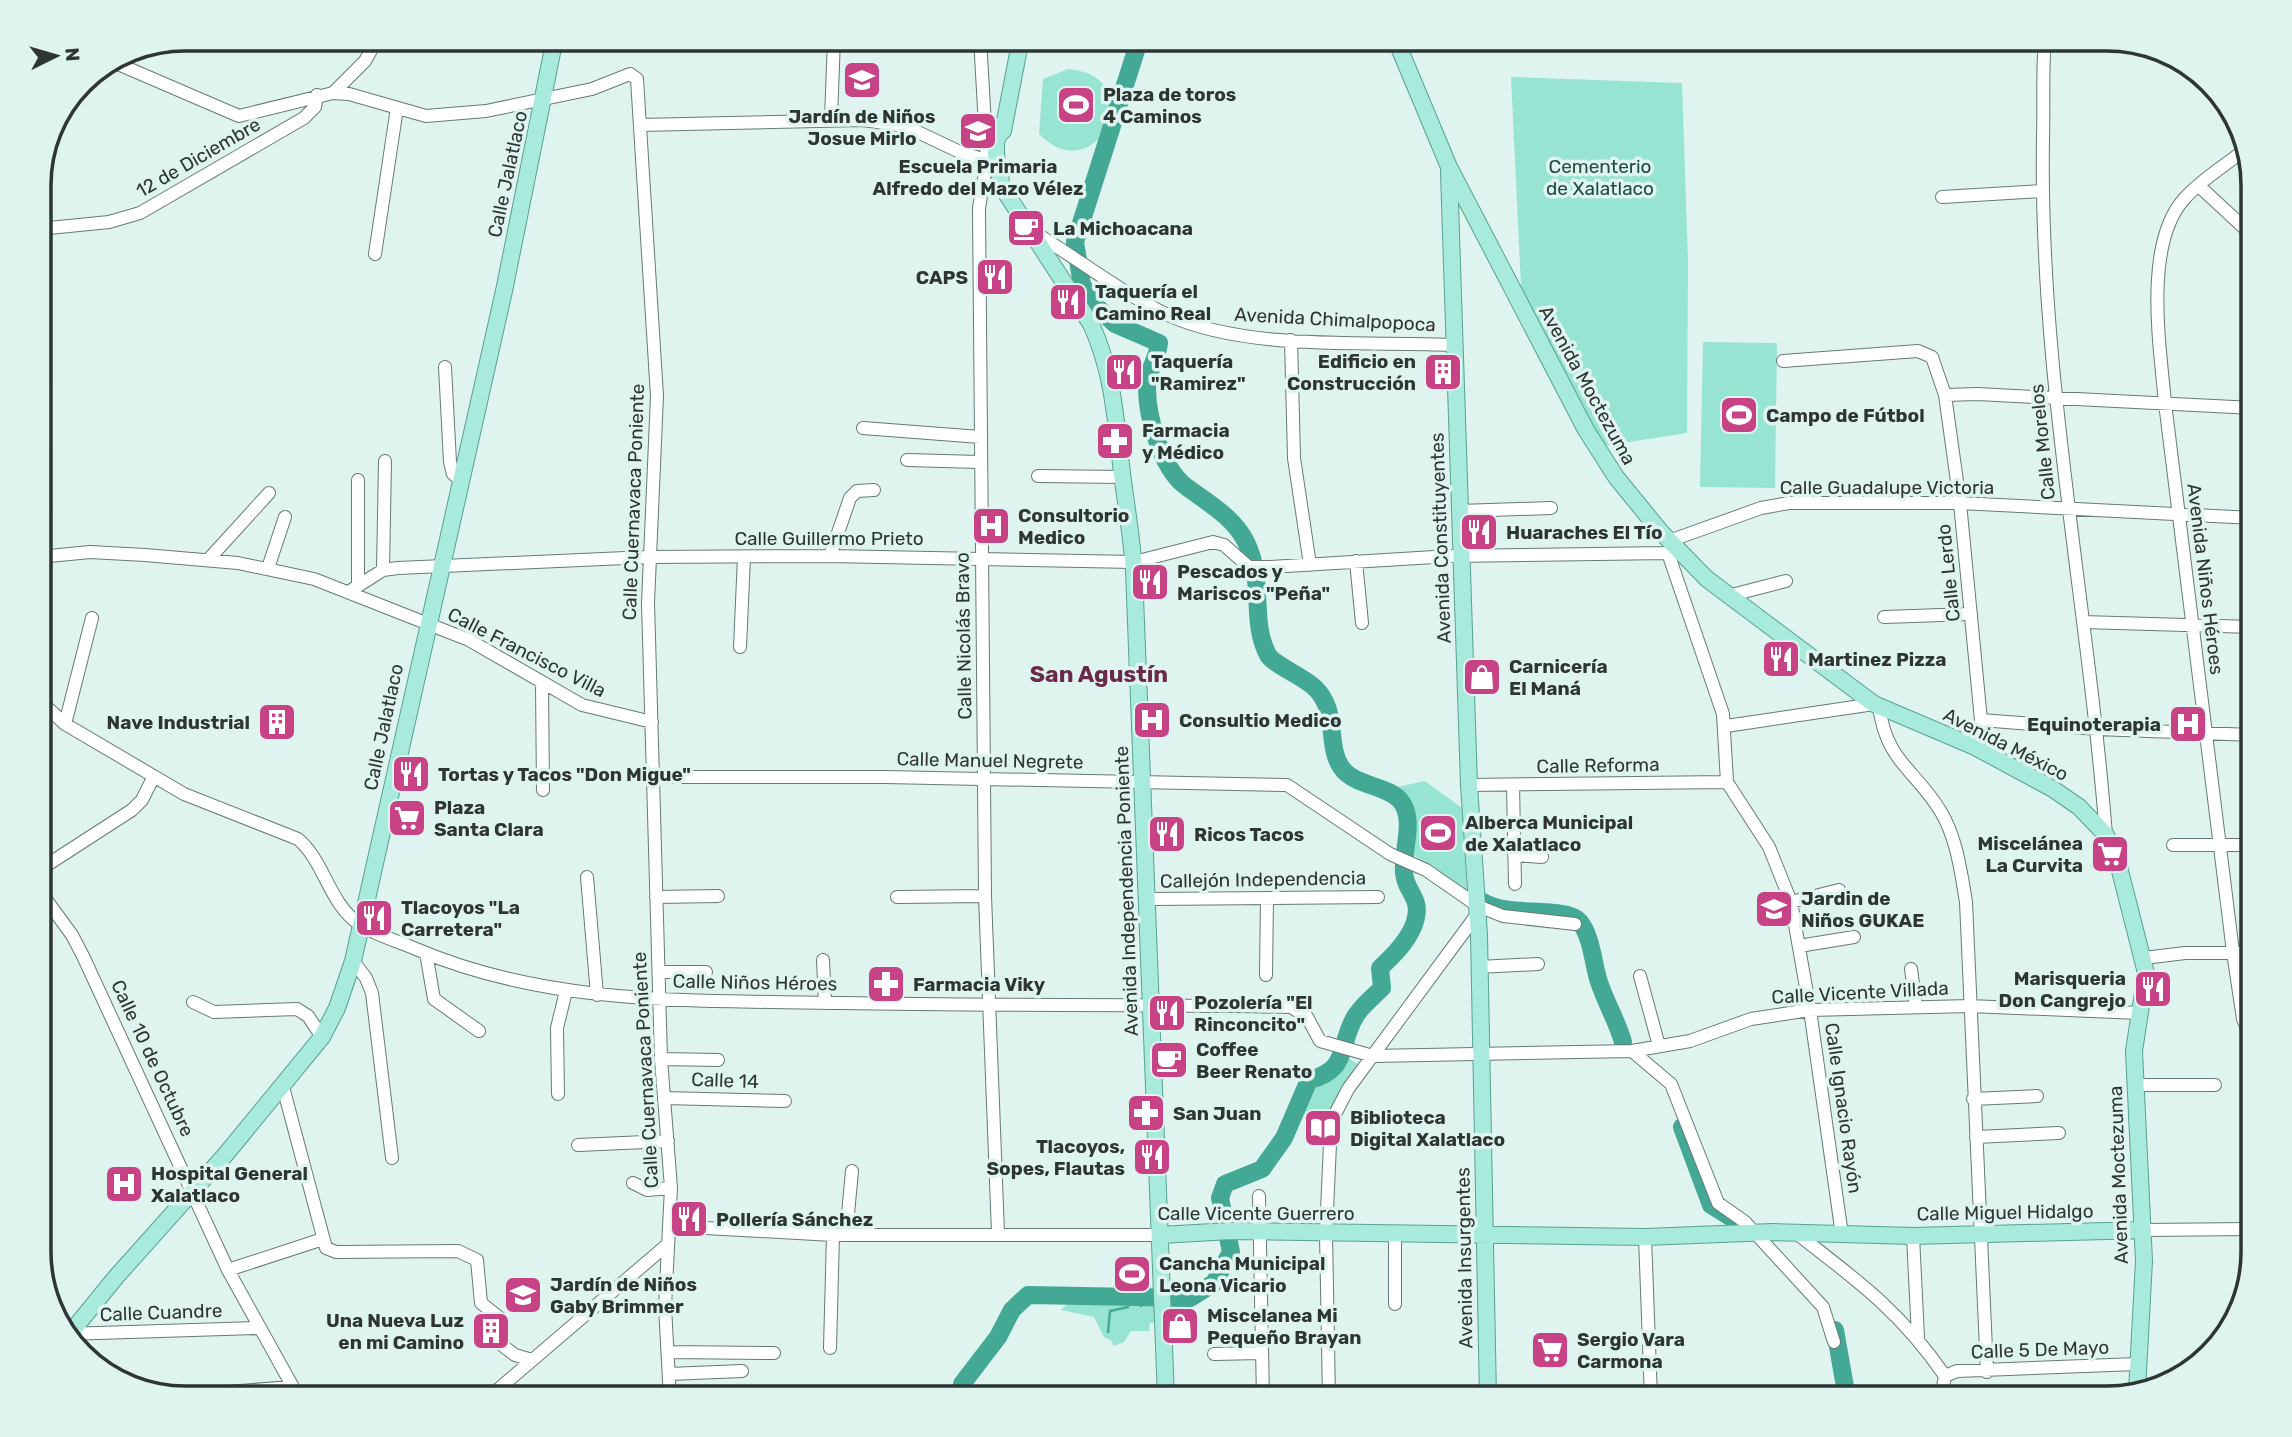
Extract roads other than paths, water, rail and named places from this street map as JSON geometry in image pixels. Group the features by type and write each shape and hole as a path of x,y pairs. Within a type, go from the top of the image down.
{"main road":[{"name":"Calle Jalatlaco","path":"74,1328 283,1087 322,1037 337,1008 353,961 361,926 545,98 553,51"},
{"name":"Avenida Independencia Poniente","path":"1010,196 1003,161 1004,122 1018,51"},
{"name":"Avenida Moctezuma","path":"1400,51 1449,167 1586,430 1616,477 1671,547 1728,596 1876,705"},
{"name":"Avenida Independencia Poniente","path":"1004,122 992,162 998,179 1091,324 1109,374 1134,562 1149,899 1150,1005 1165,1386"},
{"name":"Avenida Constituyentes","path":"1449,167 1469,785 1478,909"},
{"name":"Avenida México","path":"1876,705 1975,747 2053,789 2079,807 2106,835 2117,859 2144,958"},
{"name":"Avenida Insurgentes","path":"1478,909 1488,1386"},
{"name":"Avenida Moctezuma","path":"2137,1383 2143,1284 2143,1230 2134,1051 2146,982 2144,958"},
{"name":"Calle Miguel Hidalgo","path":"1842,1235 1913,1236 2143,1230"},
{"name":"Calle Vicente Guerrero","path":"1160,1235 1223,1231 1645,1237 1754,1233 1842,1235"}],"street":[{"path":"333,93 365,61 371,51"},
{"path":"831,119 834,51"},
{"name":"Calle Nicolás Bravo","path":"981,51 992,162 979,208 979,463 985,896 998,1233"},
{"name":"Calle Morelos","path":"2045,51 2042,191 2044,269 2069,509 2097,729 2106,835"},
{"path":"122,66 239,116 333,93 426,116 486,111 545,98"},
{"name":"Calle Cuernavaca Poniente","path":"545,98 592,89 633,75 637,83 657,396 648,557 656,897 664,1098 671,1188 668,1244 670,1386"},
{"name":"12 de Diciembre","path":"51,228 109,222 140,213 304,118 315,107 317,95"},
{"path":"375,254 397,108"},
{"path":"640,125 831,119 905,126 992,162"},
{"name":"Avenida Niños Héroes","path":"2238,155 2185,198 2172,217 2162,247 2158,318 2178,514 2241,1006"},
{"path":"2199,186 2241,225"},
{"path":"1942,197 2042,191"},
{"name":"Avenida Chimalpopoca","path":"1031,230 1147,303 1186,322 1215,331 1291,340 1453,345"},
{"path":"1291,340 1294,458 1310,565"},
{"name":"Calle Lerdo","path":"1783,361 1924,351 1932,357 1945,395 1960,503 1981,720 1975,747"},
{"path":"445,367 450,462 453,474 460,480"},
{"path":"1945,395 1976,394 2241,407"},
{"path":"863,428 979,437"},
{"path":"907,460 979,463"},
{"path":"354,588 383,570 385,461"},
{"path":"1038,476 1123,477"},
{"path":"354,588 358,480"},
{"path":"830,556 850,498 857,491 874,490"},
{"path":"208,560 269,493"},
{"name":"Calle Guadalupe Victoria","path":"1249,566 1671,547 1775,505 1960,503 2069,509"},
{"path":"1460,511 1552,508"},
{"path":"2069,509 2241,517"},
{"path":"268,568 285,517"},
{"name":"Calle Guillermo Prieto","path":"383,570 440,565 648,557 830,556 1134,562 1219,542 1249,566"},
{"path":"1671,547 1726,726 1727,782"},
{"path":"51,556 90,552 208,560 268,568 354,588 427,623"},
{"path":"740,647 744,557"},
{"path":"1356,561 1362,623"},
{"path":"1728,596 1786,581"},
{"path":"1884,618 1971,614"},
{"path":"65,723 92,618"},
{"path":"2083,622 2241,626"},
{"name":"Calle Francisco Villa","path":"427,623 469,640 541,684 582,705 652,722"},
{"path":"541,684 543,790"},
{"path":"1726,726 1876,705 1886,742 1934,802 1953,841 1966,902 1987,1372"},
{"name":"Calle Niños Héroes","path":"51,711 65,723 153,778 203,803 298,839 309,851 335,900 361,926 499,979 597,995 660,999 1296,1008 1307,1017 1320,1041 1335,1047"},
{"path":"1981,720 2097,729 2241,734"},
{"name":"Calle Manuel Negrete","path":"653,777 1287,785 1390,854 1410,861 1478,909"},
{"path":"51,862 132,810 142,800 153,778"},
{"name":"Calle Reforma","path":"1469,785 1727,782"},
{"name":"Calle Ignacio Rayón","path":"1727,782 1769,847 1791,902 1810,1010 1842,1235"},
{"path":"1513,785 1515,884"},
{"path":"2173,845 2241,845"},
{"path":"1514,855 1542,857"},
{"path":"587,877 597,995"},
{"path":"1791,902 1839,890"},
{"path":"656,897 718,896"},
{"path":"897,897 985,896"},
{"name":"Callejón Independencia","path":"1149,899 1378,897"},
{"path":"1266,975 1267,898"},
{"name":"Calle 10 de Octubre","path":"51,906 72,935 83,956 228,1270 291,1386"},
{"path":"1329,1386 1326,1233 1331,1122 1348,1089 1478,909 1503,916 1575,924"},
{"path":"1799,946 1854,937"},
{"path":"2144,958 2241,952"},
{"path":"426,953 434,999 479,1031"},
{"path":"823,960 825,1003"},
{"path":"353,961 366,978 372,993 392,1158"},
{"path":"1479,967 1538,964"},
{"path":"1911,969 1916,1006"},
{"path":"659,972 706,972"},
{"path":"1640,976 1659,1046"},
{"path":"558,1094 557,1028 566,991"},
{"path":"193,1002 214,1012 298,1009 308,1016 322,1037"},
{"name":"Calle Vicente Villada","path":"1335,1047 1373,1056 1632,1051 1690,1041 1751,1019 1810,1010 1970,1006 2140,1013"},
{"path":"1632,1051 1666,1078 1674,1089 1717,1203 1741,1218 1823,1307 1834,1342"},
{"path":"662,1059 718,1060"},
{"path":"2136,1085 2214,1085"},
{"path":"283,1087 326,1248 336,1252 458,1251 468,1255 477,1260 480,1301 502,1319 503,1346 532,1360"},
{"path":"1973,1098 2037,1096"},
{"name":"Calle 14","path":"664,1098 785,1101"},
{"path":"1976,1137 2059,1133"},
{"path":"578,1145 668,1141"},
{"path":"830,1348 839,1235 852,1171"},
{"path":"633,1183 647,1190 671,1188"},
{"path":"1259,1196 1262,1386"},
{"name":"Calle Vicente Guerrero","path":"669,1226 839,1235 1160,1235"},
{"name":"Calle Miguel Hidalgo","path":"2143,1230 2241,1229"},
{"path":"1796,1233 1876,1294 1918,1337 1945,1376 1943,1386"},
{"path":"1395,1234 1395,1304"},
{"path":"1913,1236 1918,1337"},
{"path":"1645,1237 1651,1386"},
{"path":"228,1270 323,1239"},
{"path":"502,1386 668,1244"},
{"name":"Calle Cuandre","path":"79,1335 258,1328"},
{"path":"668,1352 774,1353"},
{"path":"1214,1354 1261,1353"},
{"name":"Calle 5 De Mayo","path":"1945,1376 1957,1371 1987,1372 2137,1364"},
{"path":"669,1374 742,1371"}],"waterway":[{"path":"962,1384 998,1337 1012,1310 1028,1295 1190,1298 1214,1283 1231,1252 1220,1198 1225,1184 1262,1169 1284,1138 1309,1080 1322,1076 1337,1063 1355,1017 1382,988 1380,968 1407,938 1416,917 1416,902 1404,872 1408,825 1405,808 1394,795 1347,774 1334,749 1330,717 1322,697 1310,684 1268,655 1260,629 1255,571 1246,542 1226,517 1176,477 1157,440 1147,388 1159,343 1115,324 1095,305 1082,285 1075,242 1136,51"},
{"path":"1481,901 1508,910 1564,914 1579,921 1587,934 1599,982 1623,1042"},
{"path":"1682,1127 1711,1205 1738,1222"},
{"path":"1141,1306 1146,1299"},
{"path":"1108,1332 1110,1311 1128,1307"},
{"path":"1835,1330 1845,1386"},
{"path":"960,1386 963,1386"}],"place":[{"name":"Jardín de Niños Josue Mirlo","path":"862,80"},
{"name":"Plaza de toros 4 Caminos","path":"1076,105"},
{"name":"Escuela Primaria Alfredo del Mazo Vélez","path":"978,131"},
{"name":"La Michoacana","path":"1026,228"},
{"name":"CAPS","path":"995,277"},
{"name":"Taquería el Camino Real","path":"1068,302"},
{"name":"Taquería \"Ramirez\"","path":"1124,372"},
{"name":"Edificio en Construcción","path":"1443,372"},
{"name":"Campo de Fútbol","path":"1739,415"},
{"name":"Farmacia y Médico","path":"1115,441"},
{"name":"Consultorio Medico","path":"991,526"},
{"name":"Huaraches El Tío","path":"1479,532"},
{"name":"Pescados y Mariscos \"Peña\"","path":"1150,582"},
{"name":"Martinez Pizza","path":"1781,659"},
{"name":"Carnicería El Maná","path":"1482,677"},
{"name":"Consultio Medico","path":"1152,720"},
{"name":"Nave Industrial","path":"277,722"},
{"name":"Equinoterapia","path":"2188,724"},
{"name":"Tortas y Tacos \"Don Migue\"","path":"411,774"},
{"name":"Plaza Santa Clara","path":"407,818"},
{"name":"Alberca Municipal de Xalatlaco","path":"1438,833"},
{"name":"Ricos Tacos","path":"1167,834"},
{"name":"Miscelánea La Curvita","path":"2110,854"},
{"name":"Jardin de Niños GUKAE","path":"1774,909"},
{"name":"Tlacoyos \"La Carretera\"","path":"374,918"},
{"name":"Farmacia Viky","path":"886,984"},
{"name":"Marisqueria Don Cangrejo","path":"2153,989"},
{"name":"Pozolería \"El Rinconcito\"","path":"1167,1013"},
{"name":"Coffee Beer Renato","path":"1169,1060"},
{"name":"San Juan","path":"1146,1113"},
{"name":"Biblioteca Digital Xalatlaco","path":"1323,1128"},
{"name":"Tlacoyos, Sopes, Flautas","path":"1152,1157"},
{"name":"Hospital General Xalatlaco","path":"124,1184"},
{"name":"Pollería Sánchez","path":"689,1219"},
{"name":"Cancha Municipal Leona Vicario","path":"1132,1274"},
{"name":"Jardín de Niños Gaby Brimmer","path":"523,1295"},
{"name":"Miscelanea Mi Pequeño Brayan","path":"1180,1326"},
{"name":"Una Nueva Luz en mi Camino","path":"491,1331"},
{"name":"Sergio Vara Carmona","path":"1550,1350"}],"district":[{"name":"San Agustín","path":"1099,674"}],"park label":[{"name":"Cementerio de Xalatlaco","path":"1600,177"}]}
